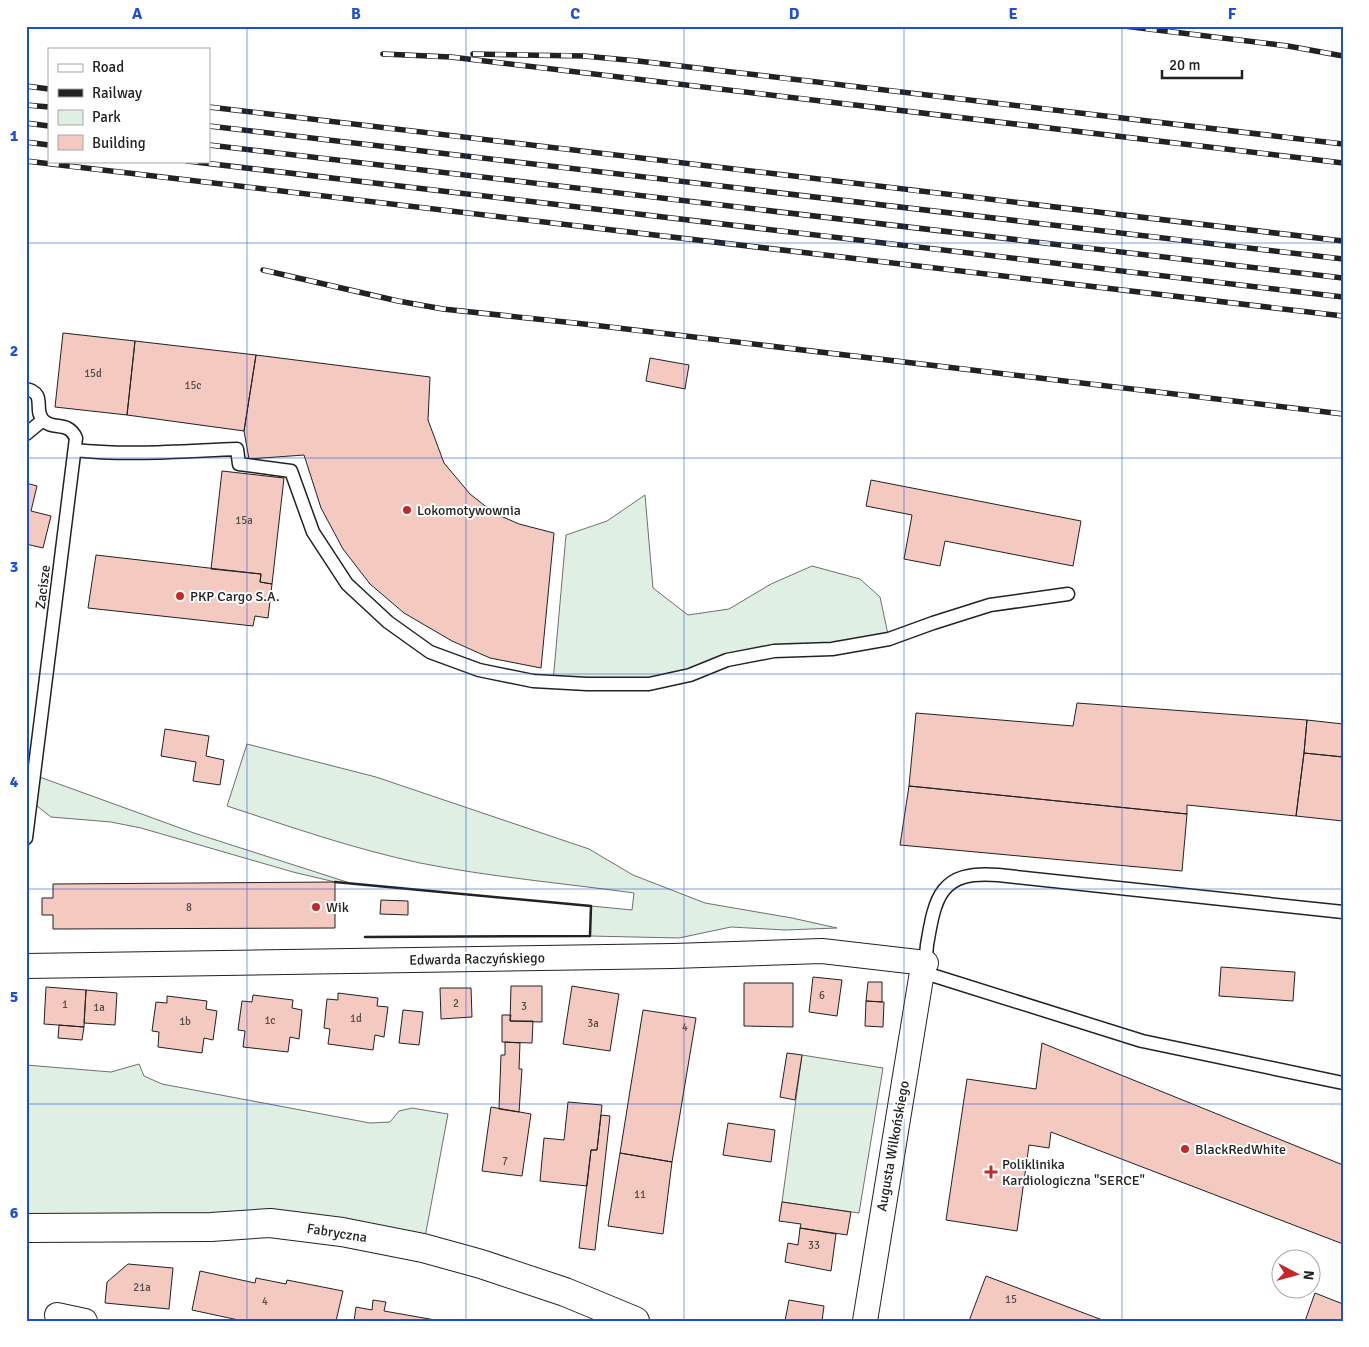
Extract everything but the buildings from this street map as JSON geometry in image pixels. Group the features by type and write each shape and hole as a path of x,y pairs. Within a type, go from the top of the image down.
{"street":[{"name":"Edwarda Raczyńskiego","path":"26,966 673,956 822,951 924,968"},
{"name":"Augusta Wilkońskiego","path":"865,1321 924,968"},
{"name":"Fabryczna","path":"26,1228 211,1227 270,1223 342,1232 423,1248 481,1264 565,1292 634,1321"},
{"path":"57,1315 85,1321"}],"lane":[{"path":"26,389 38,396 40,400 39,412 43,420 26,434"},
{"name":"Zacisze","path":"26,838 76,438 71,429 51,425 43,420"},
{"path":"75,450 90,452 163,452 237,449 239,464 290,471 312,532 347,584 388,622 430,652 479,670 533,681 587,684 649,684 690,675 727,660 774,651 832,650 880,641 990,605 1068,594"},
{"path":"1343,912 998,875 968,875 955,881 944,890 936,902 924,968 1142,1041 1343,1083"}],"green space":[{"path":"645,495 653,588 688,615 729,609 771,584 812,566 860,579 880,597 889,639 774,651 649,684 553,682 566,535 607,521"},
{"path":"247,744 376,777 589,849 633,875 705,903 837,928 785,930 731,927 679,938 590,936 591,906 632,910 634,893 499,876 420,863 299,830 227,806"},
{"path":"34,775 194,833 350,883 335,882 293,872 141,828 111,822 51,817 37,806 32,791"},
{"path":"802,1055 883,1068 859,1213 782,1202"},
{"path":"139,1064 144,1076 162,1084 370,1123 390,1122 399,1111 412,1108 448,1114 423,1248 342,1232 26,1228 26,1065 111,1072"}],"railway":[{"path":"1124,26 1288,46 1343,56"},
{"path":"383,54 451,57 1343,163"},
{"path":"473,54 584,56 638,61 1343,144"},
{"path":"26,86 48,89"},
{"path":"26,105 48,107"},
{"path":"210,107 1343,241"},
{"path":"26,123 48,126"},
{"path":"210,126 1343,259"},
{"path":"26,142 48,145"},
{"path":"210,145 1343,278"},
{"path":"26,161 1343,316"},
{"path":"196,162 1343,297"},
{"path":"263,270 398,301 443,309 1343,414"}],"wall":[{"path":"335,882 591,906 590,936 365,937"}],"place":[{"name":"Lokomotywownia","path":"407,510"},
{"name":"PKP Cargo S.A.","path":"180,596"},
{"name":"Wik","path":"316,907"},
{"name":"BlackRedWhite","path":"1185,1149"},
{"name":"Poliklinika Kardiologiczna \"SERCE\"","path":"991,1172"}]}
